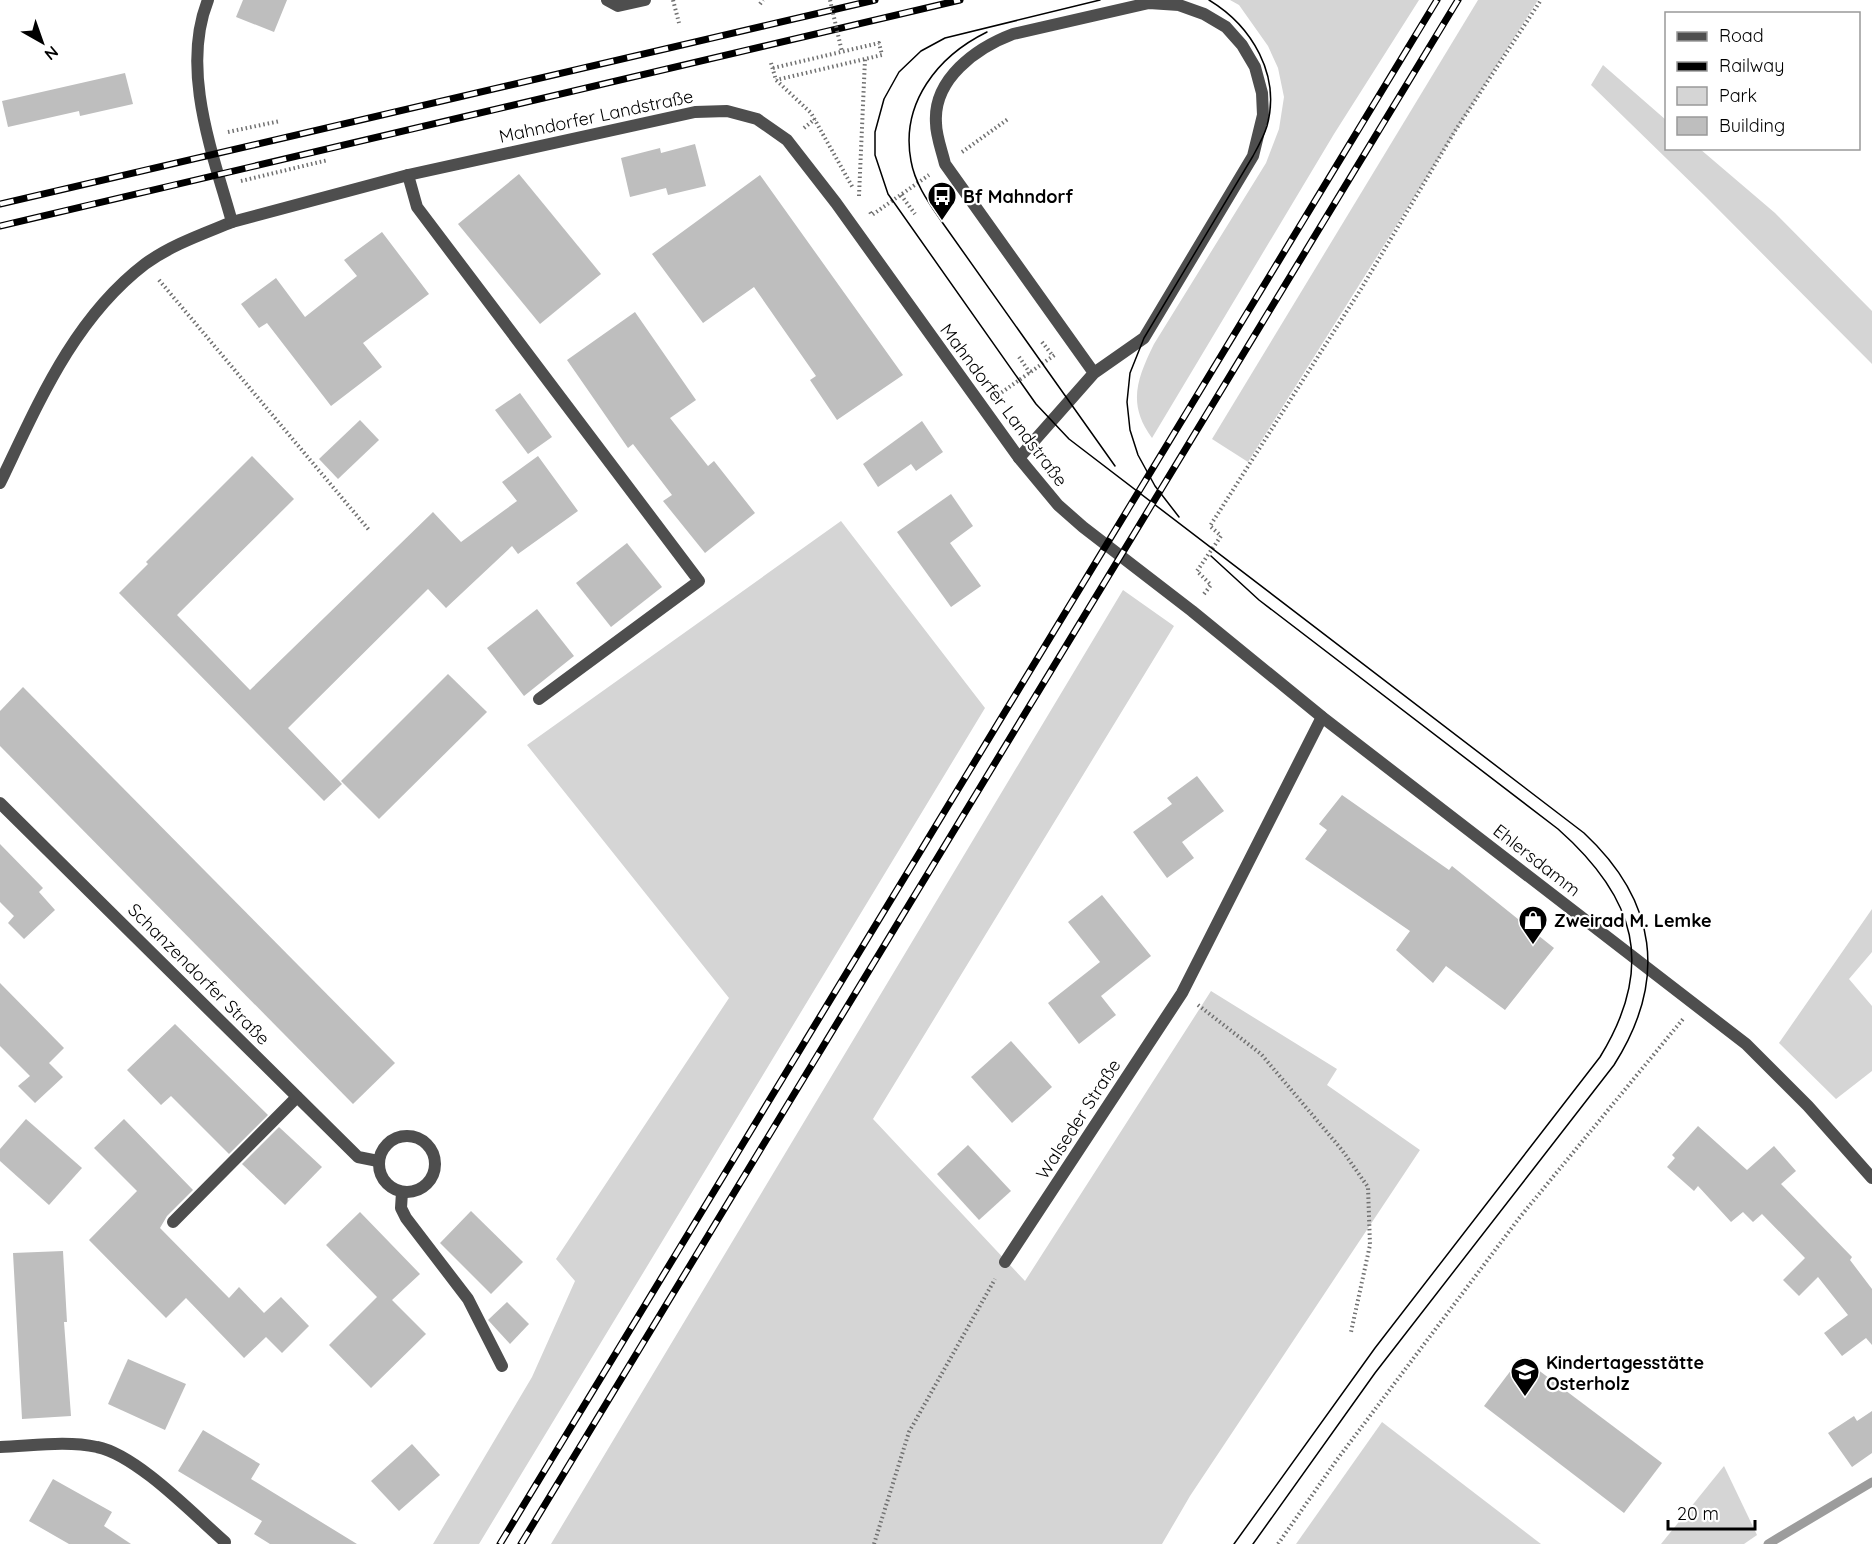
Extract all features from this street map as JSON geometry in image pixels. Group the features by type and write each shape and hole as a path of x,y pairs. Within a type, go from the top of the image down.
{"street":[{"path":"208,0 197,50 199,92 232,222"},
{"path":"607,0 618,6 645,0"},
{"path":"1019,458 1094,373 1144,338 1253,156 1263,115 1262,93 1255,67 1242,45 1226,27 1204,14 1179,5 1149,3 1012,34 993,41 974,53 953,74 937,101 936,124 945,164 1094,373"},
{"name":"Mahndorfer Landstraße","path":"0,483 58,365 101,306 146,264 180,244 232,222 408,175 695,112 727,111 757,119 788,140 836,203 981,408 1058,505 1192,611"},
{"path":"408,175 417,207 699,581 539,699"},
{"name":"Ehlersdamm","path":"1192,611 1322,717 1746,1044 1808,1106 1872,1178"},
{"name":"Walseder Straße","path":"1005,1262 1182,993 1322,717"},
{"name":"Schanzendorfer Straße","path":"0,803 358,1157 378,1161"},
{"path":"173,1222 297,1097"},
{"path":"411,1136 429,1147 434,1157 435,1168 431,1179 424,1187 414,1192 402,1192 392,1189 384,1181 378,1161 382,1150 399,1137 411,1136"},
{"path":"402,1192 401,1208 405,1218 468,1299 502,1366"},
{"path":"0,1447 56,1445 98,1447 137,1466 225,1542"}],"path":[{"path":"673,0 679,22"},
{"path":"830,0 842,52"},
{"path":"1192,611 1211,585 1197,571 1221,536 1210,526 1355,299 1455,131 1542,0"},
{"path":"776,80 882,55 879,43 772,65 776,80 812,113 863,202"},
{"path":"858,196 865,59"},
{"path":"210,136 280,121"},
{"path":"222,185 328,160"},
{"path":"901,195 915,214"},
{"path":"868,209 872,215"},
{"path":"146,264 369,530"},
{"path":"1042,342 1053,356"},
{"path":"981,408 1072,342"},
{"path":"1018,357 1030,373"},
{"path":"1182,993 1261,1054 1342,1150 1368,1187 1370,1245 1351,1332"},
{"path":"1278,1544 1336,1461 1513,1226 1695,1005"},
{"path":"874,1544 909,1432 1005,1262"}],"green space":[{"path":"1230,0 1419,0 1334,134 1152,438 1144,426 1137,403 1137,391 1143,369 1154,344 1266,163 1279,129 1284,97 1278,68 1268,46 1239,5"},
{"path":"1478,0 1538,0 1248,462 1212,439"},
{"path":"1603,65 1665,119 1665,150 1701,150 1775,213 1872,311 1872,364 1706,197 1591,85"},
{"path":"841,521 985,708 479,1544 433,1544 532,1377 575,1281 556,1259 729,998 527,745"},
{"path":"1123,590 1174,626 873,1119 1025,1281 1211,991 1337,1069 1327,1085 1420,1150 1190,1496 1162,1544 551,1544"},
{"path":"1872,909 1872,952 1849,979 1872,1006 1872,1071 1836,1099 1779,1043"},
{"path":"1382,1422 1541,1544 1296,1544"},
{"path":"1724,1466 1757,1535 1744,1544 1661,1544"}],"building":[{"path":"243,0 287,0 274,32 236,17"},
{"path":"125,73 133,104 80,116 79,111 8,127 2,101"},
{"path":"695,144 706,186 668,195 666,188 630,197 621,158 660,148 661,153"},
{"path":"519,174 601,274 540,324 458,224"},
{"path":"760,175 903,375 837,420 810,380 816,376 754,287 703,323 652,254"},
{"path":"382,232 429,294 363,343 382,367 331,406 267,323 259,328 241,304 276,278 305,317 357,276 344,260"},
{"path":"635,312 696,400 670,418 708,466 714,461 755,513 705,553 663,501 672,495 633,444 628,448 567,360"},
{"path":"520,393 552,437 528,454 495,410"},
{"path":"360,420 379,440 338,479 319,459"},
{"path":"922,421 943,452 916,471 911,464 878,487 863,464"},
{"path":"252,456 294,499 177,615 250,690 433,512 461,542 517,501 502,482 538,456 578,511 518,554 512,546 446,608 428,589 288,728 342,784 324,801 119,593 148,564 146,562"},
{"path":"951,494 973,526 950,543 981,586 951,607 897,532"},
{"path":"627,543 662,587 611,627 576,583"},
{"path":"537,609 574,656 524,696 487,648"},
{"path":"448,674 487,712 379,819 341,781"},
{"path":"23,687 395,1063 353,1104 0,746 0,711"},
{"path":"1197,776 1224,811 1182,842 1194,858 1167,878 1133,832 1172,804 1167,798"},
{"path":"1342,795 1449,870 1452,866 1554,948 1505,1010 1446,966 1433,983 1396,950 1410,931 1305,859 1327,830 1319,824"},
{"path":"0,844 43,888 39,892 55,910 24,939 8,923 14,916 0,902"},
{"path":"1102,895 1151,956 1101,996 1116,1015 1079,1044 1048,1003 1100,962 1068,922"},
{"path":"0,983 64,1048 49,1063 63,1077 35,1103 18,1086 30,1076 0,1046"},
{"path":"175,1024 268,1115 229,1154 171,1096 161,1105 127,1070"},
{"path":"1011,1041 1052,1087 1012,1123 971,1077"},
{"path":"26,1119 82,1168 49,1205 0,1161 0,1149"},
{"path":"124,1119 193,1190 167,1216 160,1228 229,1298 239,1287 264,1313 281,1297 309,1326 282,1353 266,1337 244,1358 186,1298 166,1318 89,1240 137,1191 94,1148"},
{"path":"1698,1126 1747,1170 1774,1146 1796,1171 1781,1184 1852,1257 1850,1260 1872,1289 1872,1345 1866,1338 1842,1356 1824,1333 1848,1315 1818,1277 1799,1296 1783,1280 1805,1258 1762,1214 1753,1222 1743,1212 1731,1222 1698,1186 1694,1191 1667,1167 1675,1158 1672,1155"},
{"path":"279,1127 322,1167 285,1205 242,1164"},
{"path":"968,1145 1011,1191 979,1220 937,1174"},
{"path":"471,1211 523,1262 491,1294 440,1243"},
{"path":"360,1212 420,1274 392,1300 426,1334 371,1388 329,1345 377,1297 326,1245"},
{"path":"63,1251 67,1322 64,1322 71,1416 22,1419 13,1253"},
{"path":"507,1302 529,1324 510,1344 488,1320"},
{"path":"1521,1357 1662,1463 1624,1513 1484,1406"},
{"path":"128,1359 186,1384 165,1430 108,1404"},
{"path":"1872,1411 1872,1453 1852,1467 1828,1433 1854,1416 1857,1421"},
{"path":"203,1430 260,1464 251,1479 357,1544 270,1544 254,1534 262,1521 178,1471"},
{"path":"412,1444 440,1475 399,1511 371,1481"},
{"path":"53,1479 112,1512 104,1526 131,1544 69,1544 29,1521"}],"waterway":[{"path":"1768,1544 1872,1482"}],"tram line":[{"path":"1100,0 945,38 921,51 899,72 884,99 875,132 875,155 888,194 1036,404 1069,439 1584,833 1608,859 1627,886 1640,914 1647,943 1647,972 1642,1002 1631,1033 1614,1065 1375,1373 1253,1544"},
{"path":"1179,517 1155,486 1138,455 1130,430 1127,402 1130,373 1144,338 1263,138 1270,107 1270,88 1266,71 1250,38 1238,23 1209,0"},
{"path":"987,32 953,54 926,84 911,120 909,140 913,169 923,193 937,215 1115,466"},
{"path":"1211,556 1259,600 1558,829 1584,855 1605,881 1620,907 1629,935 1632,963 1628,993 1617,1024 1600,1057 1375,1348 1234,1544"}],"railway":[{"path":"0,204 875,0"},
{"path":"0,226 960,0"},
{"path":"500,1544 1437,0"},
{"path":"521,1544 1458,0"}],"place":[{"name":"Bf Mahndorf","path":"942,222"},
{"name":"Zweirad M. Lemke","path":"1533,946"},
{"name":"Kindertagesstätte Osterholz","path":"1525,1398"}]}
